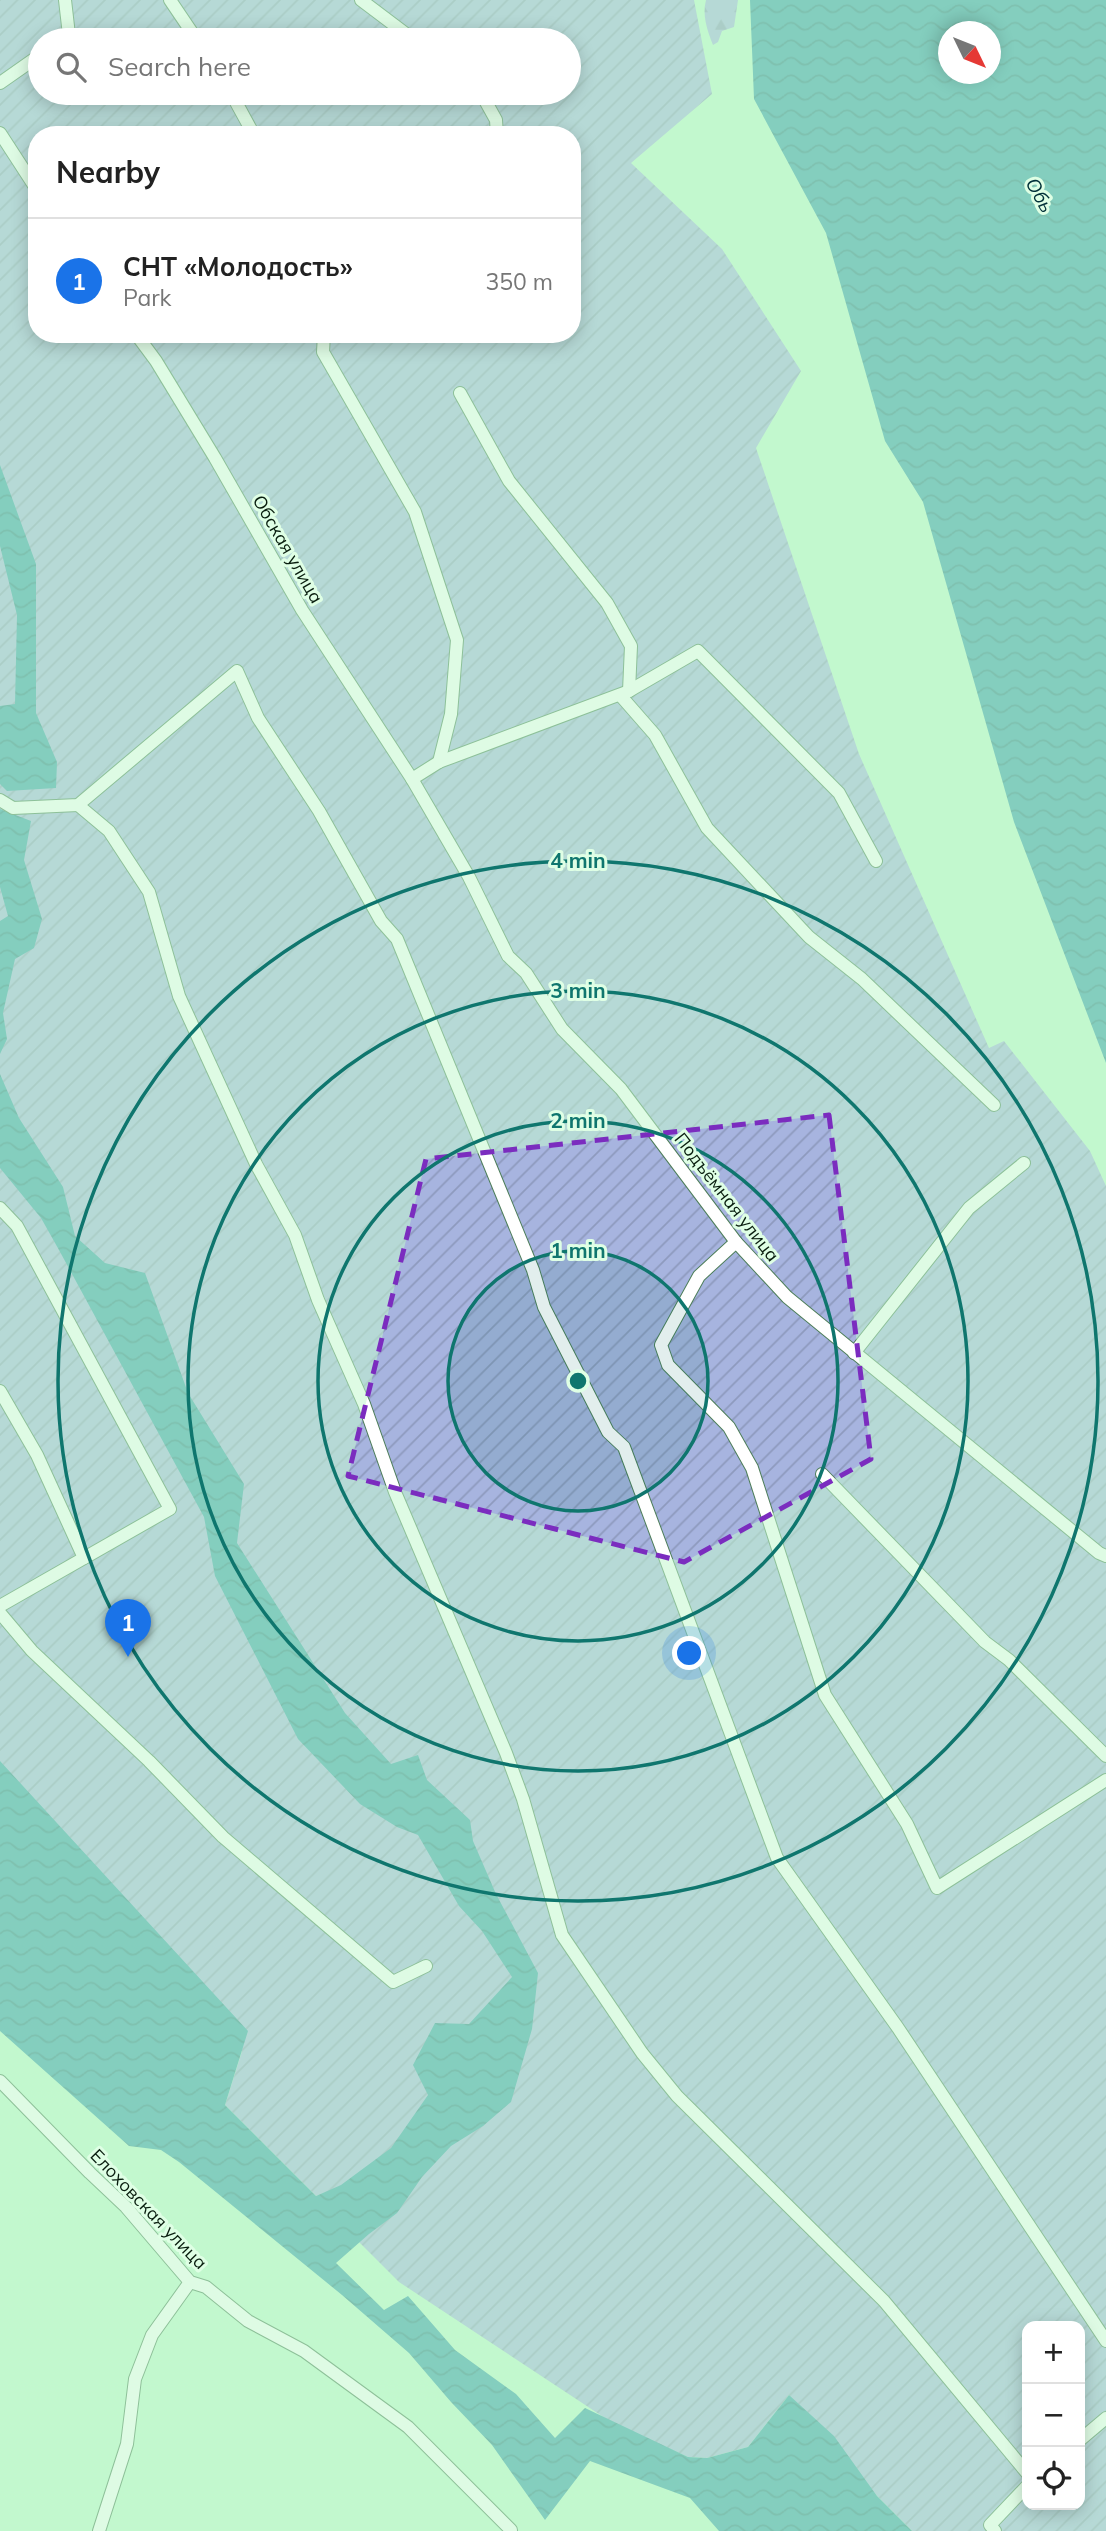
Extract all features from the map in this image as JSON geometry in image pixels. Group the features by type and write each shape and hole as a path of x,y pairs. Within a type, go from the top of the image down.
{"street":[{"path":"65,0 68,28"},
{"path":"170,0 189,28"},
{"path":"361,0 398,28"},
{"path":"0,83 28,63"},
{"path":"238,105 249,126"},
{"path":"488,105 496,126"},
{"path":"0,132 28,176"},
{"name":"Обская улица","path":"143,343 215,458 302,610 412,779"},
{"path":"324,343 323,352 415,512 457,640 451,714 439,762"},
{"path":"323,352 329,343"},
{"path":"460,393 509,481 607,603 631,646 625,693 655,735 707,828 809,937 862,979 994,1105"},
{"path":"412,779 439,762 625,693 698,651 839,793 876,861"},
{"path":"0,800 13,808 78,805 237,671 258,718 319,811 381,922 397,939 533,1270 544,1307 608,1432 624,1447 777,1858 898,2028 1106,2341"},
{"name":"Подъёмная улица","path":"412,779 469,877 508,956 526,973 562,1029 621,1089 736,1242 787,1297 1106,1556"},
{"path":"78,805 109,831 149,892 179,996 256,1164 295,1235 318,1300 365,1404 395,1492 506,1753 523,1799 562,1935 642,2053 677,2096 884,2301 1022,2467"},
{"path":"854,1353 969,1208 1024,1163"},
{"path":"0,1208 17,1226 170,1509 0,1606"},
{"path":"736,1242 699,1276 661,1346 668,1365 729,1427 752,1468 825,1695 907,1824 937,1888 1106,1780"},
{"path":"0,1391 37,1454 84,1558"},
{"path":"822,1474 985,1642 1009,1660 1106,1756"},
{"path":"0,1613 32,1651 149,1761 223,1838 383,1974 393,1982 426,1966"},
{"name":"Елоховская улица","path":"0,2081 90,2174 127,2207 190,2282 206,2287 248,2321 304,2351 408,2427 511,2530"},
{"path":"99,2531 127,2444 135,2379 152,2335 190,2282"},
{"path":"1085,2437 1106,2418"},
{"path":"995,2531 990,2525 1022,2491"}],"highlighted area":[{"path":"829,1115 871,1459 684,1562 348,1476 426,1159"}],"green space":[{"path":"0,0 694,0 712,94 631,163 722,249 801,371 756,448 859,754 989,1048 1004,1041 1090,1151 1106,1186 1106,2531 912,2531 877,2496 789,2395 748,2447 707,2458 688,2457 614,2424 399,2282 350,2233 326,2192 316,2196 225,2105 242,2051 0,1794"},
{"path":"706,0 738,0 734,27 722,31 718,42 713,45 705,17"}],"water":[{"name":"Обь","path":"750,0 1106,0 1106,1063 1014,822 923,502 885,441 826,233 754,99"},
{"path":"0,465 36,564 36,713 57,762 56,788 7,791 0,784 0,706 15,704 17,615 0,546"},
{"path":"0,809 31,821 24,860 42,919 34,948 15,959 3,1013 7,1039 0,1054 0,921 8,916 0,887"},
{"path":"0,1074 19,1118 63,1187 75,1236 105,1263 145,1273 188,1393 244,1484 237,1543 345,1713 391,1764 418,1755 427,1780 470,1820 473,1841 496,1894 538,1973 532,2029 511,2102 483,2126 451,2146 422,2177 397,2213 336,2263 384,2310 408,2296 455,2350 516,2394 555,2438 585,2408 688,2457 707,2458 748,2447 789,2395 834,2436 877,2496 912,2531 719,2531 690,2498 590,2461 545,2520 492,2445 409,2353 179,2162 161,2150 129,2146 0,2031 0,1761 248,2031 225,2105 316,2196 341,2185 391,2148 428,2095 413,2065 435,2023 469,2024 512,1977 482,1931 459,1906 418,1835 397,1827 360,1804 298,1739 215,1576 204,1517 41,1218 0,1168"}],"place":[{"name":"СНТ «Молодость»","path":"128,1657"}]}
